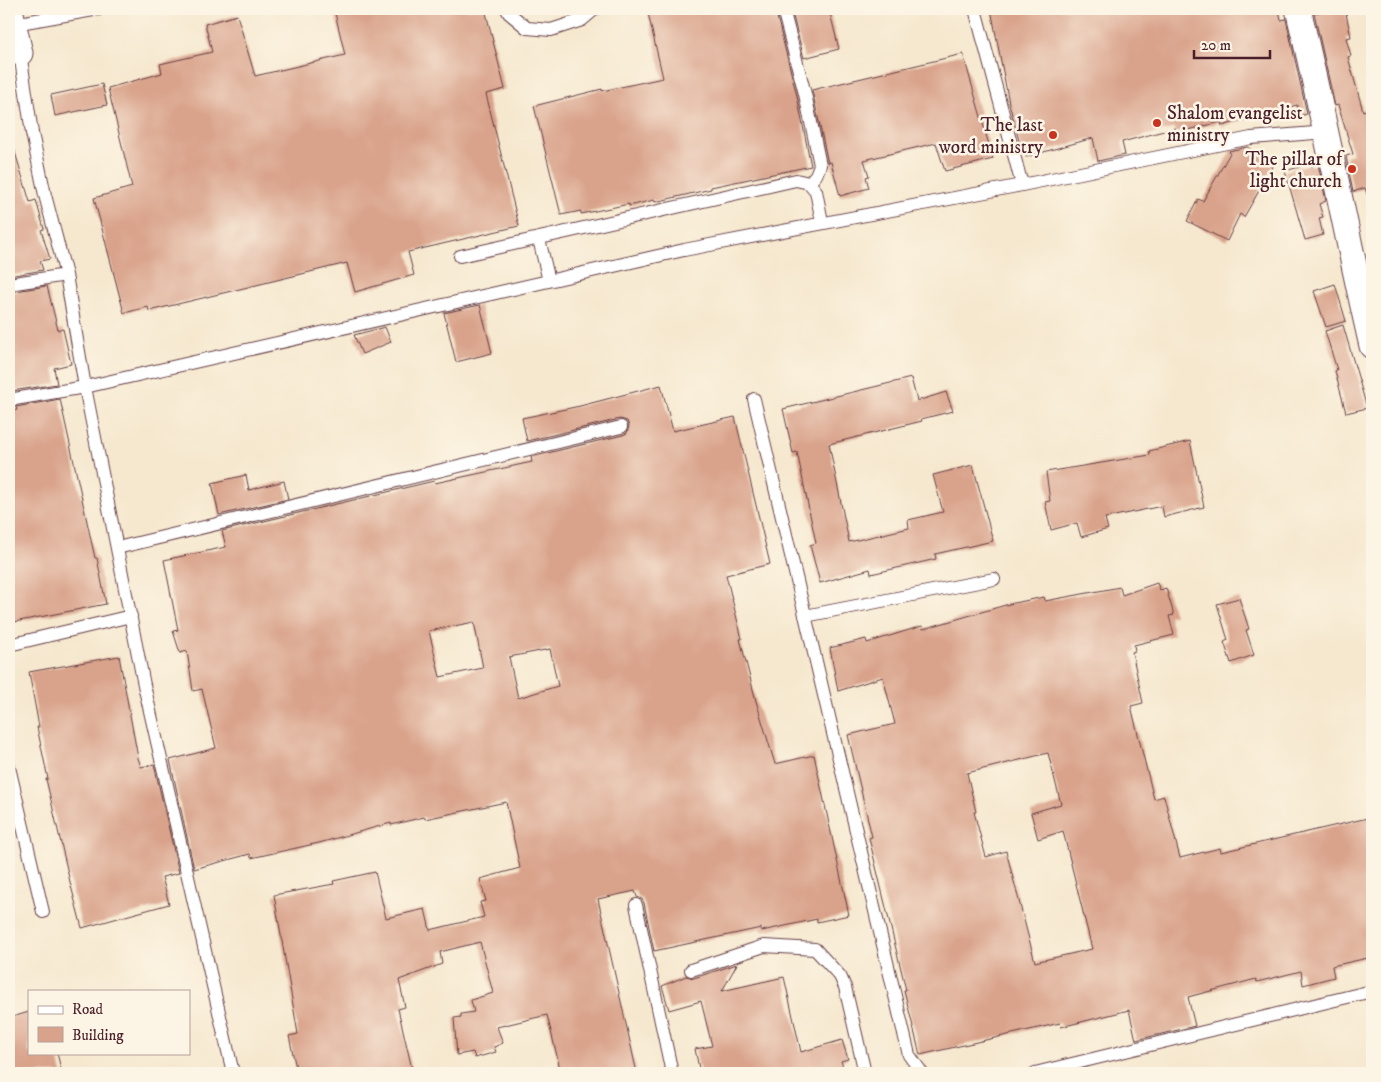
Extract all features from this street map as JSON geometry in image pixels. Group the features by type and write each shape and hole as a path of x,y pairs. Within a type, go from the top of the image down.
{"street":[{"path":"1298,9 1327,132 1352,261 1372,346"},
{"path":"12,16 15,54"}],"lane":[{"path":"12,16 98,9"},
{"path":"507,9 509,13 527,28 551,30 582,20 595,9"},
{"path":"783,9 805,94 820,165 816,175 809,183"},
{"path":"975,9 1022,184"},
{"path":"15,54 45,195 66,275 85,386 144,685 233,1073"},
{"path":"9,400 85,386 684,250 1251,138 1327,132"},
{"path":"460,256 796,180 809,183 816,191 822,222"},
{"path":"539,239 549,280"},
{"path":"9,284 66,275"},
{"path":"754,399 909,1055 922,1073"},
{"path":"117,548 621,427"},
{"path":"805,616 994,579"},
{"path":"9,645 131,616"},
{"path":"9,767 43,912"},
{"path":"636,905 672,1073"},
{"path":"691,970 764,946 815,949 840,976 845,987 865,1073"},
{"path":"1035,1073 1372,991"}],"building":[{"path":"334,9 485,9 505,89 486,94 519,226 408,252 414,275 355,292 347,263 149,311 148,307 124,313 94,198 132,187 108,88 162,73 160,64 212,52 205,24 237,15 255,76 345,55"},
{"path":"647,9 775,9 797,96 811,166 711,187 711,189 655,202 654,200 581,214 581,211 561,215 534,106 602,89 602,91 663,78"},
{"path":"791,9 829,9 839,49 804,58"},
{"path":"991,9 1279,9 1281,20 1286,19 1307,114 1300,116 1297,105 1222,126 1221,122 1176,133 1175,128 1122,142 1125,155 1098,161 1093,138 1026,157 1024,151 1022,152 1009,103"},
{"path":"1332,9 1345,9 1351,37 1346,38 1351,56 1348,57 1363,111 1366,110 1372,131 1372,200 1369,201 1365,188 1353,192 1346,156 1353,154 1338,105 1335,106 1314,13"},
{"path":"963,54 993,159 945,171 936,143 864,160 869,176 866,177 869,188 840,196 831,162 828,163 812,90"},
{"path":"102,84 107,105 55,116 51,95"},
{"path":"1247,147 1275,163 1244,217 1240,214 1227,241 1187,221 1198,199 1203,201 1230,153 1229,151"},
{"path":"9,149 14,149 30,202 36,200 44,229 41,230 50,259 40,261 43,270 9,276"},
{"path":"1310,164 1311,166 1318,164 1326,201 1319,204 1323,217 1319,218 1323,235 1305,240 1285,171"},
{"path":"1335,284 1346,321 1326,327 1314,291"},
{"path":"47,286 58,330 63,329 71,364 54,368 57,384 12,391 9,377 9,292"},
{"path":"480,305 492,353 456,362 444,313"},
{"path":"1343,325 1367,408 1346,413 1335,371 1337,370 1325,331"},
{"path":"385,327 391,342 362,354 354,335"},
{"path":"911,378 917,401 946,392 953,411 921,419 922,421 829,444 849,542 909,528 908,520 943,512 933,475 973,465 993,541 935,554 936,559 871,574 870,569 820,583 810,545 816,543 797,452 793,453 783,409"},
{"path":"661,385 673,431 735,417 770,564 726,575 742,639 740,639 775,764 814,755 849,915 817,922 817,919 762,931 761,928 654,951 644,903 642,899 637,897 635,891 598,899 637,1073 561,1073 547,1015 497,1027 503,1043 494,1047 496,1052 475,1058 473,1052 457,1055 454,1018 461,1017 461,1014 474,1012 471,1000 493,993 480,942 440,952 442,964 399,980 405,1007 398,1009 413,1073 297,1073 289,1036 298,1034 274,895 334,884 333,881 375,872 386,918 425,909 430,930 484,917 480,902 486,901 480,879 520,868 506,802 425,819 424,817 391,825 391,823 319,843 251,858 250,854 194,869 170,760 216,748 202,689 193,691 187,651 180,653 173,631 178,630 164,560 226,547 222,531 434,481 435,483 532,462 531,457 627,433 629,426 627,421 620,419 527,441 522,418 580,406","holes":["474,622 483,668 440,677 429,631","550,649 558,686 518,698 509,657"]},
{"path":"60,399 106,604 9,623 9,412 17,410 16,407"},
{"path":"1190,441 1204,507 1164,517 1162,506 1105,518 1108,529 1081,537 1077,523 1051,530 1045,502 1050,501 1046,472 1150,455 1149,451"},
{"path":"246,475 249,490 284,481 288,499 219,515 212,483"},
{"path":"1157,583 1160,590 1166,588 1174,615 1169,616 1174,635 1134,645 1135,651 1132,652 1143,703 1131,706 1154,799 1164,796 1180,858 1220,848 1221,852 1372,817 1372,957 1332,966 1334,977 1303,985 1301,971 1257,982 1256,979 1188,997 1195,1026 1136,1040 1129,1010 1061,1027 1060,1023 920,1055 869,838 872,837 848,735 895,724 883,677 838,691 830,648 866,639 867,643 922,626 923,629 1009,604 1044,597 1045,601 1120,587 1122,595","holes":["1048,753 1061,804 1031,813 1038,839 1063,831 1092,949 1035,962 1006,851 986,857 974,812 976,812 967,773"]},
{"path":"1239,598 1249,629 1246,630 1254,655 1231,663 1224,642 1228,640 1217,604"},
{"path":"119,656 138,758 141,767 154,764 179,873 162,877 169,904 82,928 46,779 48,779 37,727 39,727 29,672"},
{"path":"737,964 722,991 784,977 801,1052 842,1040 848,1059 841,1061 845,1073 700,1073 695,1049 712,1046 701,1001 669,1010 662,986 686,976 694,978"},
{"path":"28,1012 28,1054 57,1054 62,1073 9,1073 9,1018"}],"place":[{"name":"Shalom evangelist ministry","path":"1157,123"},
{"name":"The last word ministry","path":"1053,135"},
{"name":"The pillar of light church","path":"1352,169"}]}
